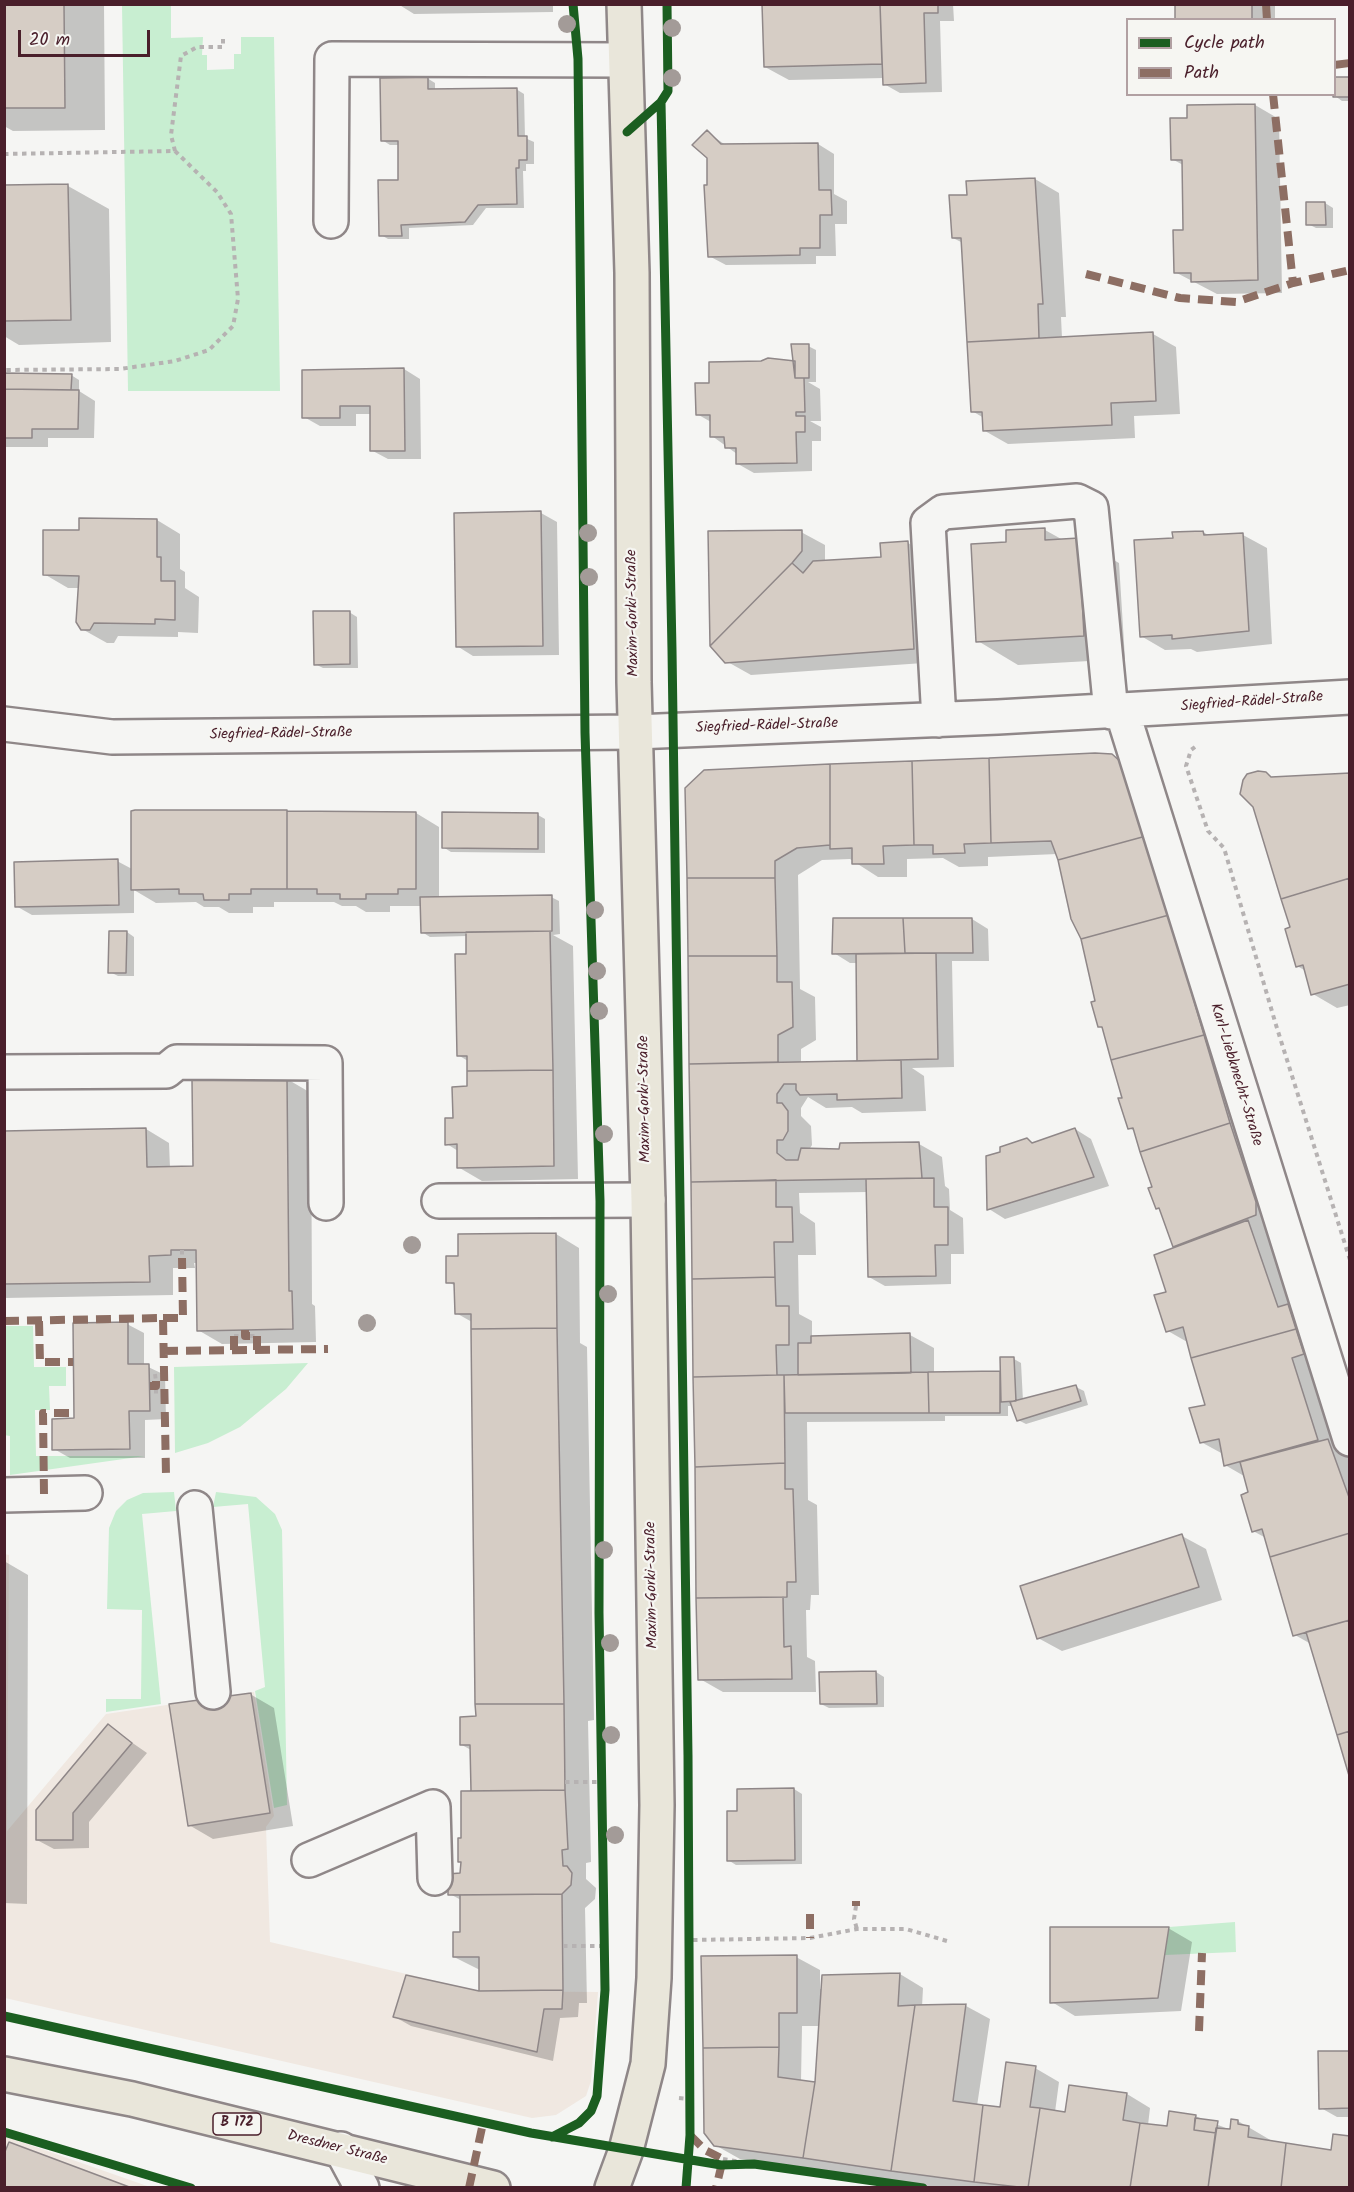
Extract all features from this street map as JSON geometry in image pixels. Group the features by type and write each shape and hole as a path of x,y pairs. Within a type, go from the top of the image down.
{"main road":[{"name":"Maxim-Gorki-Straße","path":"612,2187 626,2150 648,2064 654,1978 657,1795 648,1200 635,732 632,273 624,4"},
{"name":"Dresdner Straße","path":"4,2074 132,2099 493,2187"}],"street":[{"path":"331,221 332,59 624,60"},
{"name":"Karl-Liebknecht-Straße","path":"939,720 928,523 943,512 1077,501 1091,508 1117,711 1350,1439"},
{"name":"Siegfried-Rädel-Straße","path":"4,724 112,737 635,732 939,720 1350,697"},
{"path":"4,1072 166,1071 177,1062 325,1063 326,1203"},
{"path":"439,1201 648,1200"},
{"path":"4,1495 85,1493"},
{"path":"195,1509 213,1692"},
{"path":"309,1860 433,1807 435,1878"},
{"path":"341,2149 363,2187"}],"path":[{"path":"4,370 120,369 176,361 209,350 233,326 238,299 231,214 218,192 176,152 171,135 180,56 197,47 223,47 223,37"},
{"path":"4,153 176,152"},
{"path":"1200,745 1191,750 1186,766 1208,831 1224,848 1276,1025 1350,1260"},
{"path":"182,1250 182,1258"},
{"path":"234,1336 241,1336"},
{"path":"250,1336 257,1336"},
{"path":"155,1374 156,1381"},
{"path":"156,1389 156,1396"},
{"path":"565,1782 602,1782"},
{"path":"856,1906 856,1929"},
{"path":"689,1940 810,1938 856,1929 906,1929 947,1941"},
{"path":"563,1946 604,1946"},
{"path":"723,2159 754,2164"},
{"path":"710,2163 754,2164"}],"shaded area":[{"path":"5,1554 9,1555 7,1831 106,1714 254,1692 274,1816 266,1827 270,1942 479,1991 598,1992 591,2081 586,2096 556,2115 532,2118 5,1998"},
{"path":"4,2137 13,2139 150,2187 5,2187"}],"green space":[{"path":"122,5 171,5 171,38 203,37 202,55 207,55 207,70 234,69 234,54 241,54 241,37 274,37 280,391 128,391"},
{"path":"4,1326 33,1326 34,1367 66,1367 66,1386 49,1386 50,1410 35,1410 36,1456 145,1456 10,1475 10,1436 4,1435"},
{"path":"308,1363 286,1389 240,1427 208,1443 175,1453 174,1367"},
{"path":"174,1492 176,1511 142,1514 161,1704 106,1712 106,1699 141,1699 142,1610 107,1609 109,1528 116,1511 127,1500 143,1493"},
{"path":"216,1492 256,1497 275,1514 282,1530 287,1805 274,1808 255,1691 265,1687 248,1504 213,1507"},
{"path":"1235,1922 1236,1952 1165,1955 1169,1927"}],"building":[{"path":"4,4 64,4 65,108 4,108"},
{"path":"762,4 880,4 882,64 764,67"},
{"path":"880,4 938,4 938,13 924,13 926,83 883,85"},
{"path":"1175,4 1252,4 1252,18 1175,18"},
{"path":"428,77 428,89 517,88 518,136 527,136 527,160 519,160 519,168 516,168 517,204 478,205 465,222 401,225 402,236 379,236 378,180 398,180 398,141 381,141 380,78"},
{"path":"1336,77 1350,77 1350,97 1333,97 1336,96"},
{"path":"1255,104 1258,280 1191,282 1191,273 1174,273 1173,230 1183,230 1182,160 1171,160 1170,118 1187,118 1187,105"},
{"path":"707,130 721,144 818,143 819,190 831,190 832,215 820,215 820,248 800,248 800,255 708,257 704,185 707,185 707,158 692,145"},
{"path":"1035,178 1043,304 1038,304 1039,338 967,342 961,238 952,238 949,195 967,195 966,181"},
{"path":"68,184 71,320 4,321 4,185"},
{"path":"1306,202 1325,202 1326,225 1306,225"},
{"path":"1153,332 1156,401 1111,403 1112,425 983,431 982,412 971,412 967,342"},
{"path":"791,344 809,344 809,378 795,378"},
{"path":"768,358 795,361 795,378 804,378 805,412 796,412 796,416 805,416 805,432 796,432 797,463 736,464 736,448 725,448 724,437 710,437 710,415 696,415 695,383 709,383 709,362 761,361"},
{"path":"404,368 405,451 370,451 370,406 340,406 340,418 302,418 302,370"},
{"path":"4,373 72,374 71,390 4,389"},
{"path":"4,389 79,390 78,429 32,429 32,438 4,438"},
{"path":"541,511 543,646 456,647 454,513"},
{"path":"79,518 157,519 157,557 161,557 161,581 175,581 175,620 155,619 155,624 94,623 90,630 81,630 76,622 79,576 43,575 43,530 79,530"},
{"path":"1045,528 1045,540 1079,538 1084,636 976,642 971,544 1006,542 1006,530"},
{"path":"802,530 802,551 710,646 708,531"},
{"path":"1203,531 1204,535 1243,533 1249,631 1172,639 1172,635 1140,637 1134,540 1173,538 1172,532"},
{"path":"908,541 914,649 725,663 710,646 792,563 803,573 813,561 881,557 880,543"},
{"path":"313,611 350,611 350,664 314,665"},
{"path":"1112,754 1122,763 1146,836 1058,860 1051,841 991,843 989,758"},
{"path":"989,758 991,843 964,844 965,853 933,854 933,845 914,845 912,761"},
{"path":"912,761 914,845 883,846 884,864 852,864 852,848 830,849 830,764"},
{"path":"830,764 830,845 797,848 775,861 775,878 687,878 685,788 704,770"},
{"path":"1258,771 1266,772 1271,777 1350,773 1350,878 1281,899 1253,807 1240,794 1247,774"},
{"path":"287,810 287,889 251,889 251,894 229,894 229,900 204,900 203,894 179,894 179,889 131,890 131,811"},
{"path":"287,811 416,812 416,889 398,889 398,894 366,894 366,899 340,899 340,894 317,894 317,889 287,889"},
{"path":"442,812 538,813 538,849 442,848"},
{"path":"1146,836 1169,915 1081,939 1071,919 1058,860"},
{"path":"118,859 119,905 15,907 14,862"},
{"path":"687,878 775,878 777,956 688,956"},
{"path":"1350,878 1350,984 1311,995 1303,965 1296,967 1285,929 1290,927 1281,899"},
{"path":"552,895 552,931 421,933 420,897"},
{"path":"1169,915 1204,1035 1111,1060 1102,1027 1098,1027 1091,1002 1095,1001 1081,939"},
{"path":"833,918 903,918 905,953 832,954"},
{"path":"903,918 972,918 973,953 905,953"},
{"path":"109,931 127,931 126,973 108,973"},
{"path":"550,931 553,1070 467,1071 467,1056 457,1056 455,954 466,954 466,932"},
{"path":"936,953 938,1059 857,1061 856,954"},
{"path":"688,956 777,956 777,982 792,982 793,1027 778,1035 778,1062 689,1064"},
{"path":"1204,1035 1230,1123 1140,1152 1133,1128 1128,1129 1118,1098 1122,1098 1111,1060"},
{"path":"901,1060 902,1098 837,1100 837,1094 800,1095 796,1090 796,1084 784,1084 777,1094 777,1103 782,1103 788,1111 788,1131 783,1140 777,1140 777,1153 786,1160 798,1160 801,1148 839,1149 840,1143 919,1142 922,1178 691,1182 689,1064"},
{"path":"553,1070 554,1166 457,1168 457,1144 445,1145 445,1118 453,1118 452,1087 467,1086 467,1071"},
{"path":"287,1078 289,1291 292,1291 293,1329 197,1331 196,1250 171,1250 171,1255 149,1256 150,1282 4,1284 4,1131 146,1128 147,1167 193,1166 192,1080"},
{"path":"1230,1123 1256,1202 1256,1215 1173,1247 1159,1208 1156,1209 1148,1188 1152,1187 1140,1152"},
{"path":"1075,1128 1094,1177 987,1210 986,1156 1000,1152 1000,1147 1027,1138 1032,1143"},
{"path":"934,1178 934,1207 948,1207 948,1245 935,1245 936,1276 868,1277 866,1179"},
{"path":"776,1180 776,1207 792,1207 793,1242 774,1242 775,1277 692,1279 691,1182"},
{"path":"1248,1220 1278,1307 1288,1304 1296,1329 1191,1358 1183,1327 1166,1332 1154,1295 1166,1292 1154,1255"},
{"path":"556,1233 557,1328 471,1329 471,1314 455,1314 454,1283 446,1283 446,1256 458,1256 458,1234"},
{"path":"775,1277 776,1306 789,1306 789,1345 776,1345 777,1375 693,1377 692,1279"},
{"path":"128,1322 128,1364 149,1364 150,1411 129,1411 130,1449 52,1450 52,1419 74,1418 73,1323"},
{"path":"557,1328 564,1704 475,1704 471,1329"},
{"path":"1296,1329 1304,1354 1292,1358 1318,1440 1224,1466 1219,1439 1200,1443 1189,1408 1205,1405 1191,1358"},
{"path":"910,1333 911,1373 798,1375 798,1343 811,1343 811,1336"},
{"path":"1000,1357 1014,1357 1016,1401 1001,1402"},
{"path":"1000,1371 1000,1413 929,1413 928,1372"},
{"path":"928,1372 929,1413 785,1413 784,1375"},
{"path":"784,1375 785,1463 695,1467 693,1377"},
{"path":"1076,1385 1081,1401 1017,1421 1010,1402"},
{"path":"1328,1439 1350,1500 1350,1533 1270,1557 1262,1529 1252,1532 1241,1495 1248,1492 1240,1462"},
{"path":"785,1463 785,1489 793,1489 796,1582 787,1582 787,1597 696,1598 695,1467"},
{"path":"1350,1533 1350,1620 1293,1636 1270,1557"},
{"path":"1182,1534 1199,1587 1037,1639 1020,1586"},
{"path":"783,1597 784,1647 791,1646 792,1679 698,1680 696,1598"},
{"path":"1350,1620 1350,1731 1337,1735 1306,1632"},
{"path":"876,1671 877,1704 820,1704 819,1672"},
{"path":"251,1693 270,1813 188,1826 169,1704"},
{"path":"475,1704 564,1704 565,1790 471,1791 470,1745 460,1745 460,1717 476,1716"},
{"path":"108,1724 132,1743 73,1813 73,1840 36,1840 36,1810"},
{"path":"1350,1731 1350,1779 1337,1735"},
{"path":"794,1788 795,1860 727,1861 727,1811 737,1811 737,1789"},
{"path":"565,1790 568,1849 562,1850 563,1866 567,1866 572,1873 571,1885 562,1894 448,1895 448,1874 460,1873 458,1838 461,1838 461,1791"},
{"path":"562,1894 563,1990 479,1991 479,1957 453,1957 453,1932 460,1932 460,1895"},
{"path":"1050,1927 1169,1927 1158,1998 1050,2003"},
{"path":"797,1955 797,2013 779,2013 779,2047 703,2048 701,1956"},
{"path":"900,1973 898,2006 915,2005 891,2171 803,2158 815,2082 822,1975"},
{"path":"406,1975 479,1991 563,1990 562,2009 544,2009 537,2052 393,2017"},
{"path":"966,2004 953,2101 983,2105 974,2182 891,2171 915,2005"},
{"path":"779,2047 778,2077 815,2082 803,2158 714,2146 704,2133 703,2048"},
{"path":"1318,2051 1350,2051 1350,2108 1319,2109"},
{"path":"1006,2062 1036,2066 1030,2107 1040,2108 1028,2188 974,2182 983,2105 1000,2107"},
{"path":"1069,2085 1127,2093 1123,2120 1140,2123 1130,2188 1028,2188 1040,2108 1065,2112"},
{"path":"1169,2111 1196,2115 1194,2130 1216,2133 1208,2188 1130,2188 1140,2123 1167,2126"},
{"path":"1195,2118 1218,2121 1216,2133 1194,2130"},
{"path":"1231,2119 1238,2120 1238,2124 1249,2126 1248,2137 1286,2143 1281,2188 1208,2188 1216,2128 1230,2129"},
{"path":"1333,2134 1350,2136 1350,2188 1281,2188 1286,2143 1331,2150"},
{"path":"9,2142 132,2188 4,2188 4,2154"}],"marked path":[{"path":"1266,4 1267,18"},
{"path":"1336,65 1350,63"},
{"path":"1273,96 1293,283"},
{"path":"1086,274 1180,298 1236,302 1293,283 1350,270"},
{"path":"163,1318 183,1318 182,1258"},
{"path":"4,1321 163,1318 166,1475"},
{"path":"39,1321 40,1362 73,1362"},
{"path":"245,1330 245,1336 250,1336"},
{"path":"234,1336 234,1350"},
{"path":"257,1336 257,1350"},
{"path":"163,1351 328,1349"},
{"path":"150,1386 156,1386 156,1381"},
{"path":"44,1494 43,1413 74,1413"},
{"path":"856,1901 856,1906"},
{"path":"810,1914 810,1938"},
{"path":"1199,2031 1202,1953"},
{"path":"469,2188 483,2123"},
{"path":"690,2135 705,2150 723,2159 716,2188"}],"cycle path":[{"path":"552,2137 579,2123 591,2111 597,2096 605,1990 599,1613 600,1201 585,733 578,59 573,4"},
{"path":"627,132 661,102 668,91 667,4"},
{"path":"661,102 672,650 688,1755 690,2135 686,2188"},
{"path":"4,2016 531,2133 721,2165 754,2164 923,2188"},
{"path":"4,2132 191,2188"}]}
